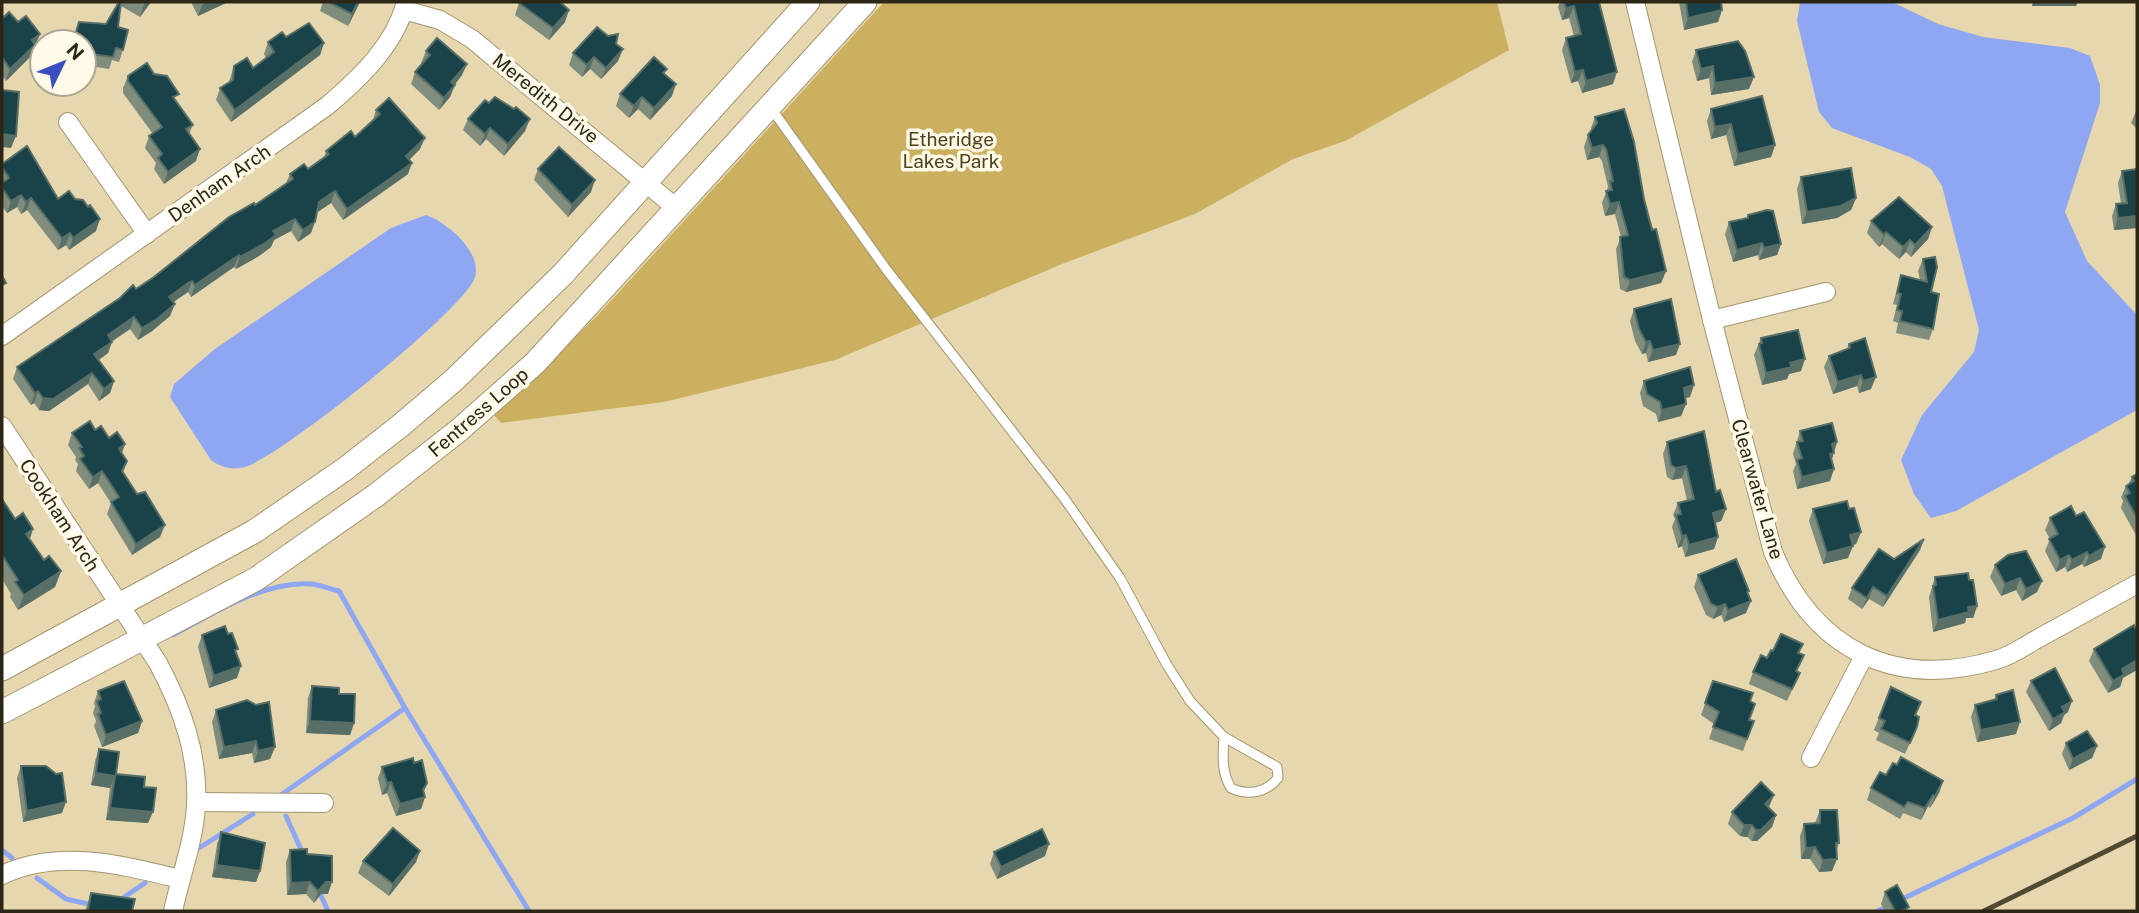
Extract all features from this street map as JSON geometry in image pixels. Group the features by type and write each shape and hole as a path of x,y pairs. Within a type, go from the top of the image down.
{"street":[{"path":"2,669 255,531 345,469 400,426 454,380 563,274 808,2"},
{"name":"Fentress Loop","path":"2,712 256,579 375,496 458,431 535,363 864,2"},
{"name":"Clearwater Lane","path":"1635,2 1712,320 1773,552 1787,585 1805,611 1831,637 1864,656 1892,666 1929,672 1999,660 2137,584"},
{"name":"Meredith Drive","path":"405,6 440,20 472,39 646,180 675,207"},
{"name":"Denham Arch","path":"2,335 327,106 354,84 383,49 405,6"},
{"path":"68,122 147,234"},
{"path":"1712,320 1826,292"},
{"name":"Cookham Arch","path":"2,426 176,696 188,732 195,769 195,802 173,911"},
{"path":"1811,758 1864,656"},
{"path":"195,802 324,803"},
{"path":"2,876 50,862 88,861 180,879"}],"lane":[{"path":"770,107 886,269 1064,498 1120,578 1167,665 1190,701 1224,737 1277,767 1278,778 1270,788 1252,793 1231,788 1222,760 1224,737"}],"green space":[{"name":"Etheridge Lakes Park","path":"884,2 1497,2 1509,50 1345,141 1293,159 1195,214 1062,264 835,360 664,402 501,423 494,415 598,315"}],"water":[{"path":"1800,2 1892,2 1938,24 1983,37 2070,48 2090,56 2100,85 2100,103 2065,212 2087,261 2137,315 2137,410 1956,511 1931,518 1914,494 1901,460 1922,415 1974,352 1979,330 1942,186 1931,169 1910,157 1832,128 1819,112 1797,21"},
{"path":"426,215 453,232 473,258 475,277 464,294 440,319 370,380 264,458 236,468 223,467 211,460 170,397 174,384 215,349 391,228"}],"building":[{"path":"121,2 118,27 128,30 123,50 116,48 113,57 98,55 98,28 77,28 79,22 106,24"},
{"path":"328,2 358,2 352,14"},
{"path":"520,2 560,2 569,10 553,28"},
{"path":"1564,2 1599,2 1617,72 1586,81 1583,70 1575,72 1566,38 1581,34 1574,6 1566,8"},
{"path":"1686,2 1721,2 1722,10 1688,18"},
{"path":"9,12 18,22 26,16 35,28 28,28 28,52 10,69 2,57 2,19"},
{"path":"309,23 324,43 235,110 220,88 233,80 234,66 247,58 253,68 274,52 268,42 282,32 286,37"},
{"path":"597,27 608,36 618,34 616,44 623,49 606,68 594,57 587,65 573,53"},
{"path":"437,38 467,64 451,82 455,85 444,98 415,72 430,55 426,51"},
{"path":"1738,41 1745,51 1754,77 1715,83 1713,66 1701,69 1696,50"},
{"path":"654,57 667,69 663,73 676,84 654,108 642,97 634,106 620,94"},
{"path":"147,63 154,74 167,76 179,94 173,97 193,125 186,129 200,149 168,172 158,158 162,154 149,136 162,127 128,81 128,76"},
{"path":"2,90 19,92 16,136 2,134"},
{"path":"1762,96 1775,145 1738,154 1731,124 1715,127 1711,109"},
{"path":"495,97 514,109 516,107 530,119 508,144 490,128 485,134 468,119 485,100 489,103"},
{"path":"389,98 425,138 406,156 412,163 347,209 335,191 319,202 315,222 303,230 295,219 273,231 276,235 264,244 240,257 239,255 195,285 192,281 188,283 169,297 175,304 157,319 142,328 134,317 108,335 112,342 94,354 114,381 104,389 92,373 53,399 43,398 38,391 35,393 17,367 120,298 133,285 136,289 154,277 229,217 254,203 255,205 293,179 290,174 304,164 308,169 329,154 326,151 351,131 355,137 380,114 376,110"},
{"path":"1624,109 1634,142 1652,230 1656,229 1666,271 1630,280 1624,277 1620,237 1628,235 1619,202 1610,204 1606,191 1612,190 1610,181 1613,181 1606,149 1603,145 1592,148 1588,135 1597,123 1595,117"},
{"path":"27,146 58,199 69,191 75,199 83,200 88,207 90,205 100,219 73,238 70,233 62,238 31,198 26,202 21,195 11,201 2,188 2,183 9,178 2,164"},
{"path":"559,147 595,180 572,205 538,169"},
{"path":"1851,168 1856,198 1841,206 1807,212 1801,177"},
{"path":"2137,169 2137,216 2118,218 2116,204 2127,203 2122,171"},
{"path":"1899,197 1932,227 1915,245 1910,240 1903,247 1886,232 1884,235 1871,221"},
{"path":"1767,210 1773,211 1781,244 1764,248 1762,243 1737,250 1729,222"},
{"path":"1935,257 1937,267 1931,292 1939,294 1933,329 1900,321 1902,311 1897,310 1901,294 1897,293 1901,275 1927,282 1923,259"},
{"path":"1671,299 1680,344 1653,350 1650,341 1646,342 1639,329 1634,309"},
{"path":"1798,330 1805,359 1790,363 1792,367 1766,373 1759,344 1762,343 1761,338"},
{"path":"1865,338 1876,377 1863,381 1861,375 1838,382 1829,356 1850,348 1849,344"},
{"path":"1690,367 1694,385 1684,388 1686,404 1662,410 1660,402 1647,394 1644,381"},
{"path":"90,421 95,430 101,426 109,438 117,432 125,444 119,449 127,461 122,471 137,494 145,492 165,525 136,544 111,502 119,497 102,471 93,477 80,459 84,456 79,448 82,447 72,433"},
{"path":"1832,423 1837,442 1832,444 1834,453 1830,454 1834,469 1802,477 1797,460 1802,458 1797,442 1803,441 1800,431"},
{"path":"1704,431 1716,492 1720,490 1726,509 1713,513 1718,537 1689,545 1686,535 1682,536 1676,515 1681,514 1678,503 1694,499 1686,466 1676,468 1671,465 1667,442"},
{"path":"2137,474 2137,518 2125,496 2130,493 2126,486 2134,481 2132,477"},
{"path":"2,499 15,519 23,513 33,529 26,534 44,560 49,556 61,571 24,595 2,555"},
{"path":"1847,501 1849,509 1854,508 1861,532 1850,535 1853,546 1827,553 1813,509"},
{"path":"2071,506 2076,516 2084,512 2105,547 2089,556 2087,552 2072,560 2069,555 2060,560 2049,539 2058,534 2050,518"},
{"path":"1924,539 1887,596 1873,587 1867,598 1852,588 1879,549 1894,559"},
{"path":"2026,551 2042,581 2026,589 2020,578 2005,584 1995,565 2008,555"},
{"path":"1736,559 1751,601 1728,610 1725,604 1718,607 1711,604 1698,575"},
{"path":"1968,573 1969,580 1973,580 1977,606 1968,607 1969,612 1938,620 1933,586 1936,585 1935,577"},
{"path":"2134,625 2137,627 2137,660 2122,669 2124,675 2113,681 2094,649"},
{"path":"225,626 228,634 232,633 241,666 214,676 202,635"},
{"path":"1781,634 1803,644 1798,653 1804,655 1796,671 1800,673 1792,689 1753,672 1761,655 1767,658 1771,650 1773,651"},
{"path":"2055,668 2072,701 2062,707 2065,712 2053,719 2031,681"},
{"path":"124,681 142,721 106,735 98,714 101,713 97,701 101,699 98,691"},
{"path":"1713,681 1753,693 1750,701 1755,704 1749,720 1754,721 1747,739 1713,727 1719,712 1705,703"},
{"path":"312,686 339,688 339,694 355,694 354,723 310,721"},
{"path":"1891,687 1921,702 1915,715 1919,717 1917,727 1910,743 1881,729 1885,721 1879,718"},
{"path":"2013,690 2020,722 1981,730 1975,705 1997,699 1996,695"},
{"path":"247,700 256,705 269,702 275,747 258,751 256,741 224,747 216,710"},
{"path":"2087,731 2097,746 2073,759 2066,743"},
{"path":"99,749 119,752 116,774 145,777 144,787 156,788 153,812 110,808 115,776 96,773"},
{"path":"1901,757 1943,781 1925,808 1908,802 1904,807 1871,788 1880,772 1886,775 1893,763 1897,765"},
{"path":"413,758 414,763 422,760 427,783 423,790 425,797 400,804 391,782 387,783 382,767"},
{"path":"21,766 46,766 56,774 62,773 66,802 27,811"},
{"path":"1761,782 1774,795 1765,804 1776,815 1761,830 1756,830 1752,825 1744,825 1732,812"},
{"path":"1820,810 1837,810 1837,859 1823,860 1815,847 1806,848 1804,824 1820,823"},
{"path":"393,828 420,851 393,884 363,861"},
{"path":"1042,829 1049,844 1001,867 994,852"},
{"path":"221,832 265,843 260,871 217,865"},
{"path":"307,849 307,854 332,856 332,882 326,882 318,891 310,882 291,883 290,850"},
{"path":"1897,885 1909,907 1902,911 1895,911 1885,892"},
{"path":"91,893 135,899 132,911 88,911"}],"waterway":[{"path":"173,635 240,600 276,587 312,584 339,591 405,708 529,911"},
{"path":"278,797 405,708"},
{"path":"1900,900 2073,818 2137,779"},
{"path":"199,848 253,814"},
{"path":"286,816 303,854"},
{"path":"2,850 12,858"},
{"path":"37,878 66,899 93,905"},
{"path":"120,900 145,883"},
{"path":"318,889 328,911"},
{"path":"1878,911 1888,906"}],"railway":[{"path":"1984,911 2137,836"}]}
